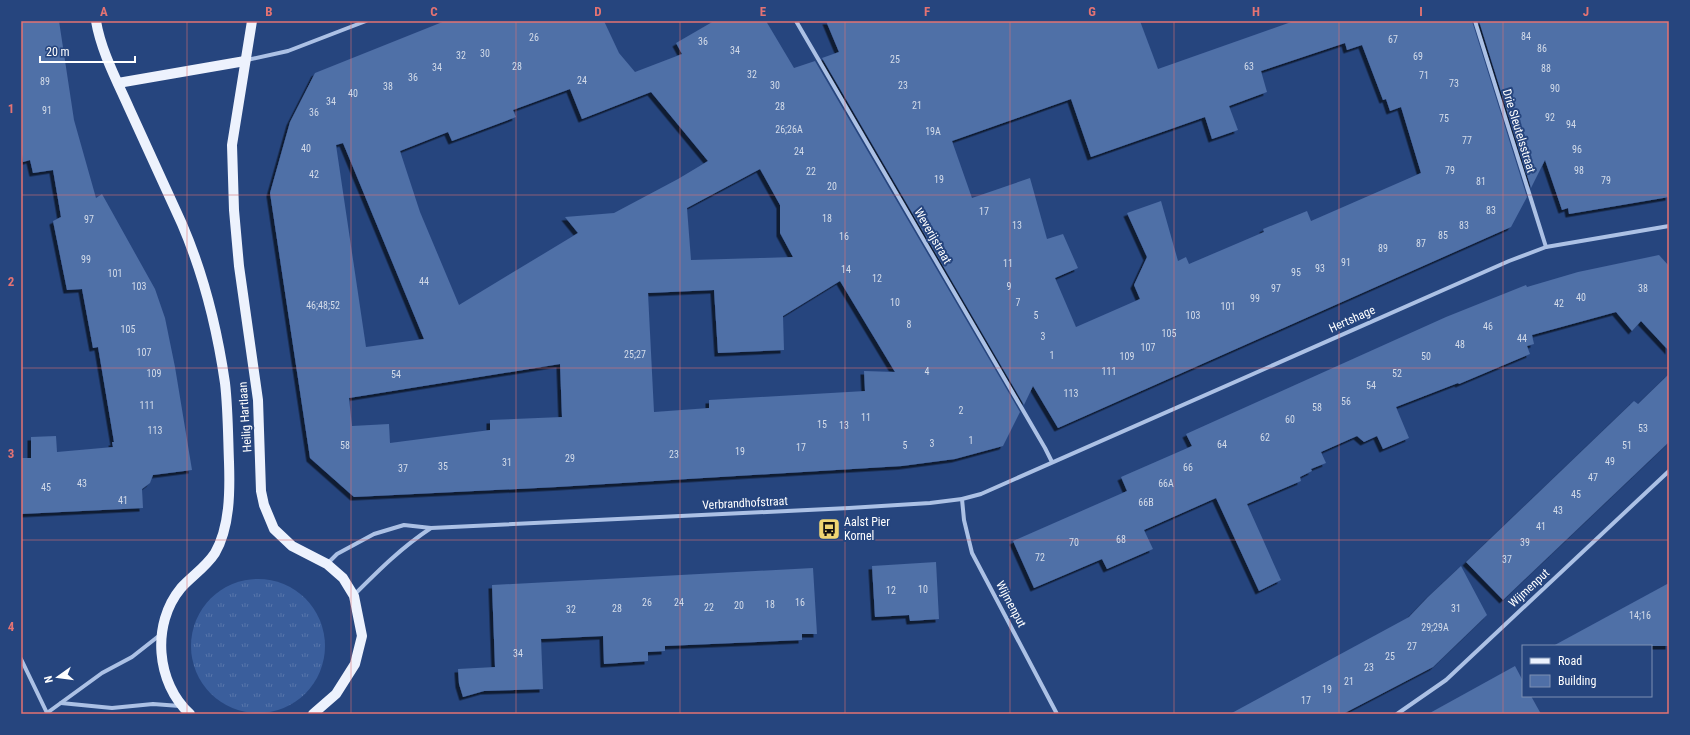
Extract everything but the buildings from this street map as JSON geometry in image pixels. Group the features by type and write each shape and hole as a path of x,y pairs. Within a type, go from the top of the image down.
{"main road":[{"name":"Heilig Hartlaan","path":"96,21 109,63 183,226 202,275 217,336 225,385 230,489 224,528 215,553 200,572 181,589 168,610 161,634 162,660 169,684 182,706 190,714"},
{"name":"Heilig Hartlaan","path":"252,21 232,145 234,210 239,266 258,400 261,491 264,505 274,530 292,546 327,564 343,578 354,596 362,636 356,664 336,694 313,714"},
{"path":"118,83 245,61"}],"street":[{"path":"245,61 288,52 366,21"},
{"name":"Weverijstraat","path":"796,21 1052,462"},
{"name":"Drie Sleutelsstraat","path":"1475,21 1546,247"},
{"name":"Hertshage","path":"1052,462 1509,260 1546,247 1669,227"},
{"name":"Verbrandhofstraat","path":"327,564 337,554 374,534 404,525 432,528 819,510 930,503 962,499 981,494 1052,462"},
{"name":"Wijmenput","path":"1397,714 1446,680 1669,471"},
{"name":"Wijmenput","path":"962,499 964,520 972,553 1057,714"},
{"path":"354,596 386,562 432,528"},
{"path":"21,659 46,713 102,673 132,656 161,634"},
{"path":"61,703 112,708 153,704 182,706"}],"green space":[{"path":"258,579 284,584 295,590 310,604 320,620 325,646 320,672 314,683 300,698 284,708 258,713 232,708 221,702 206,688 196,672 191,646 196,620 202,609 216,594 232,584"}],"place":[{"name":"Aalst Pier Kornel","path":"829,529"}]}
